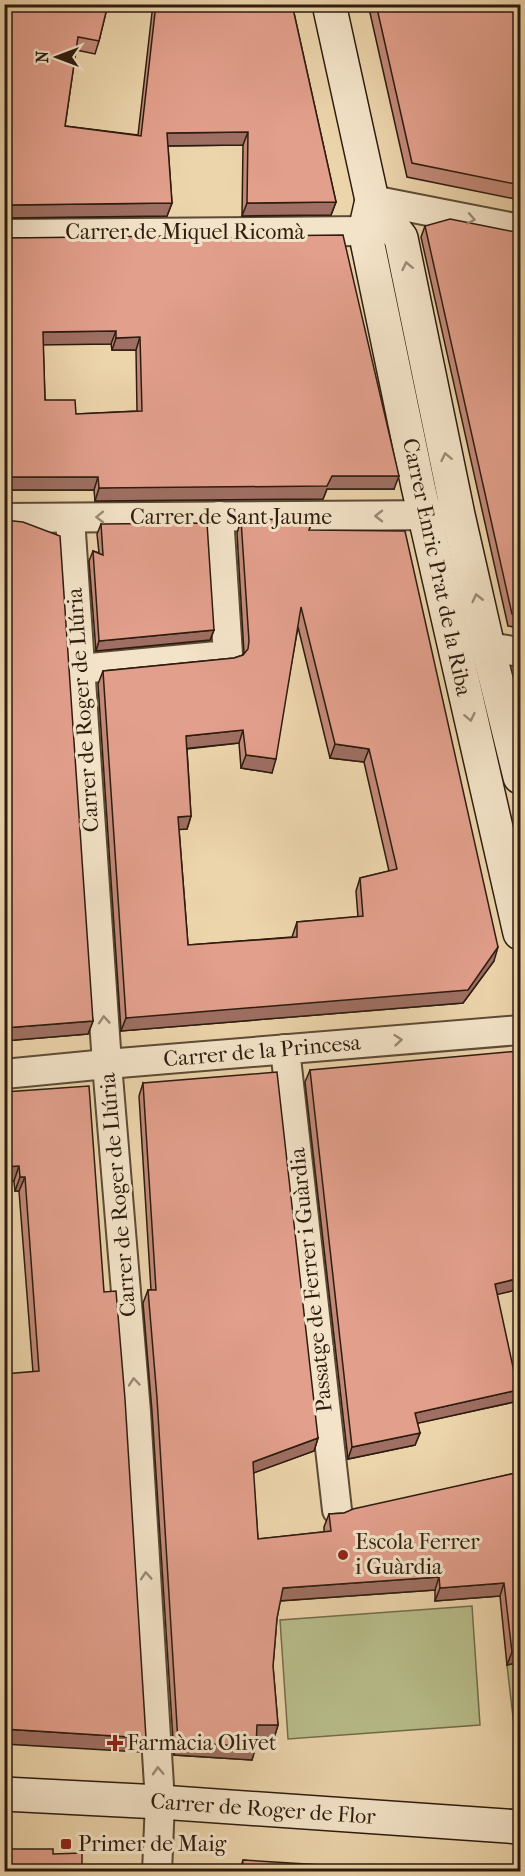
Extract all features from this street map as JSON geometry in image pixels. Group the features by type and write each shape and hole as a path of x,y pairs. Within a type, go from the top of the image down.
{"street":[{"name":"Carrer Enric Prat de la Riba","path":"329,4 425,516 520,933"},
{"name":"Carrer Enric Prat de la Riba","path":"368,216 401,238 458,515 520,777"},
{"name":"Carrer de Miquel Ricomà","path":"4,234 368,216 520,229"},
{"name":"Carrer de Sant Jaume","path":"4,518 458,515"},
{"path":"80,669 228,655 219,516"},
{"name":"Carrer de Roger de Llúria","path":"70,518 107,1064 136,1412 160,1802 157,1872"},
{"path":"488,647 520,652"},
{"name":"Carrer de la Princesa","path":"4,1074 520,1030"},
{"name":"Passatge de Ferrer i Guàrdia","path":"285,1049 337,1510"},
{"name":"Carrer de Roger de Flor","path":"4,1794 160,1802 520,1827"}],"green space":[{"path":"472,1606 480,1725 288,1739 280,1620"},
{"path":"520,1662 520,1778 507,1665"}],"building":[{"path":"4,4 108,4 99,41 78,37 65,126 141,136 156,4 292,4 336,202 247,203 248,132 167,133 172,203 4,206"},
{"path":"376,4 520,4 520,185 412,163"},
{"path":"450,219 520,233 520,615 512,614 425,226"},
{"path":"343,235 399,476 332,476 327,486 99,488 98,477 4,477 4,236 9,238 174,236 174,238 246,238 246,236","holes":["116,331 116,338 140,337 142,411 76,414 75,400 45,400 43,332"]},
{"path":"313,519 309,530 405,531 498,947 468,990 126,1018 103,671 234,658 243,655 248,649 249,641 241,520","holes":["301,607 335,744 369,749 397,869 360,878 363,916 297,922 297,937 188,945 178,817 191,816 186,736 243,730 246,755 276,759"]},
{"path":"4,520 23,522 60,536 93,1021 4,1028 4,939 10,939 4,866"},
{"path":"207,523 214,630 99,641 93,551 103,555 101,524"},
{"path":"519,1051 520,1278 495,1284 518,1390 415,1413 420,1433 352,1447 310,1070"},
{"path":"277,1072 318,1438 253,1462 258,1539 331,1531 329,1514 344,1513 353,1509 520,1472 520,1650 512,1652 504,1583 440,1588 439,1577 283,1588 277,1618 273,1666 278,1725 257,1725 256,1747 178,1742 157,1398 148,1290 156,1290 143,1083"},
{"path":"89,1086 104,1292 116,1291 146,1738 4,1729 4,1374 39,1371 25,1177 20,1177 19,1166 4,1167 4,1092"},
{"path":"4,1849 53,1849 53,1854 82,1853 82,1872 4,1872"},
{"path":"243,1860 338,1866 338,1872 242,1872"}],"place":[{"name":"Escola Ferrer i Guàrdia","path":"343,1555"},
{"name":"Farmàcia Olivet","path":"115,1743"},
{"name":"Primer de Maig","path":"66,1844"}]}
